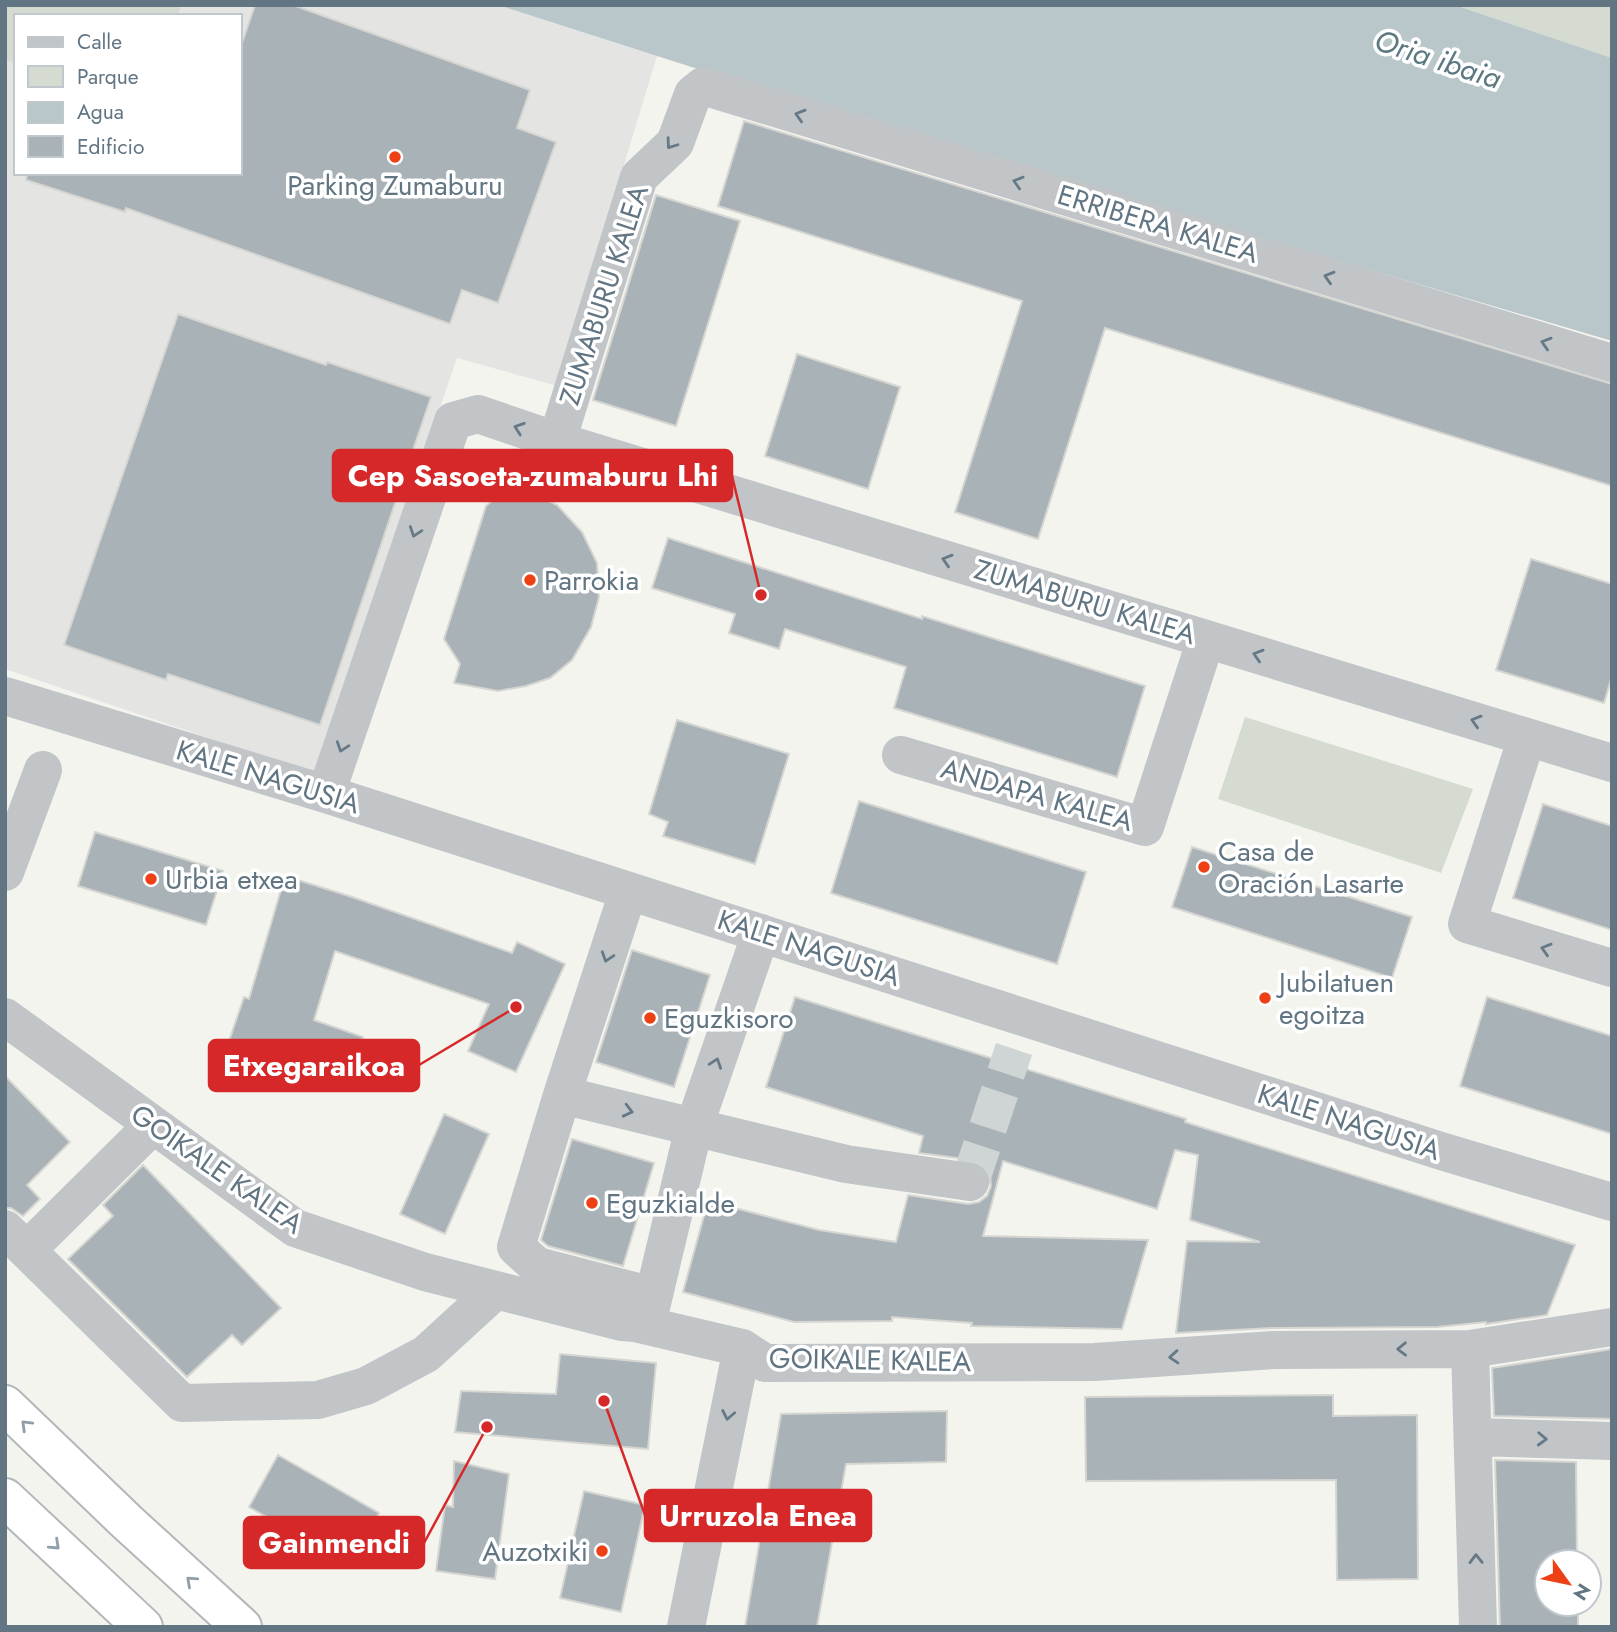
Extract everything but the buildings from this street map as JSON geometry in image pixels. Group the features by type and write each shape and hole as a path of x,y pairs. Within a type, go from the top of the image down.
{"highway":[{"path":"5,1405 242,1627"},
{"path":"5,1498 143,1627"}],"street":[{"name":"ERRIBERA KALEA","path":"703,86 1612,363"},
{"name":"ZUMABURU KALEA","path":"557,441 639,177 675,143 692,94 703,86"},
{"name":"ZUMABURU KALEA","path":"326,794 453,421 478,414 557,441 1612,763"},
{"name":"ANDAPA KALEA","path":"901,755 1145,827 1206,639"},
{"name":"KALE NAGUSIA","path":"5,696 326,794 1441,1151 1612,1202"},
{"path":"1527,737 1466,924 1612,968"},
{"path":"5,872 43,771"},
{"path":"628,892 516,1247 537,1266 650,1311 694,1127 761,933"},
{"name":"GOIKALE KALEA","path":"5,1017 295,1228 425,1272 622,1322 650,1311 741,1348 765,1363 1095,1362 1274,1350 1470,1349 1612,1327"},
{"path":"562,1095 846,1164 970,1182"},
{"path":"153,1125 16,1240 182,1403 318,1400 366,1386 426,1354 496,1290"},
{"path":"686,1627 741,1348"},
{"path":"1470,1349 1478,1627"},
{"path":"1474,1437 1612,1441"}],"shaded area":[{"path":"181,5 498,5 657,56 557,386 457,358 315,774 5,669 5,60 14,62 14,175 242,175 242,14 179,14"}],"green space":[{"path":"5,5 181,5 179,14 14,14 14,62 5,60"},
{"path":"1455,5 1612,5 1612,58"},
{"path":"1245,717 1473,789 1441,873 1218,799"}],"water":[{"name":"Oria ibaia","path":"498,5 1455,5 1612,58 1612,341 804,103"}],"tunnel":[{"path":"970,1182 1014,1049"}],"place":[{"name":"Parking Zumaburu","path":"395,157"},
{"name":"Parrokia","path":"530,580"},
{"name":"Cep Sasoeta-zumaburu Lhi","path":"761,595"},
{"name":"Casa de Oración Lasarte","path":"1204,867"},
{"name":"Urbia etxea","path":"151,879"},
{"name":"Jubilatuen egoitza","path":"1265,998"},
{"name":"Etxegaraikoa","path":"516,1007"},
{"name":"Eguzkisoro","path":"650,1018"},
{"name":"Eguzkialde","path":"592,1203"},
{"name":"Urruzola Enea","path":"604,1401"},
{"name":"Gainmendi","path":"487,1427"},
{"name":"Auzotxiki","path":"602,1551"}]}
